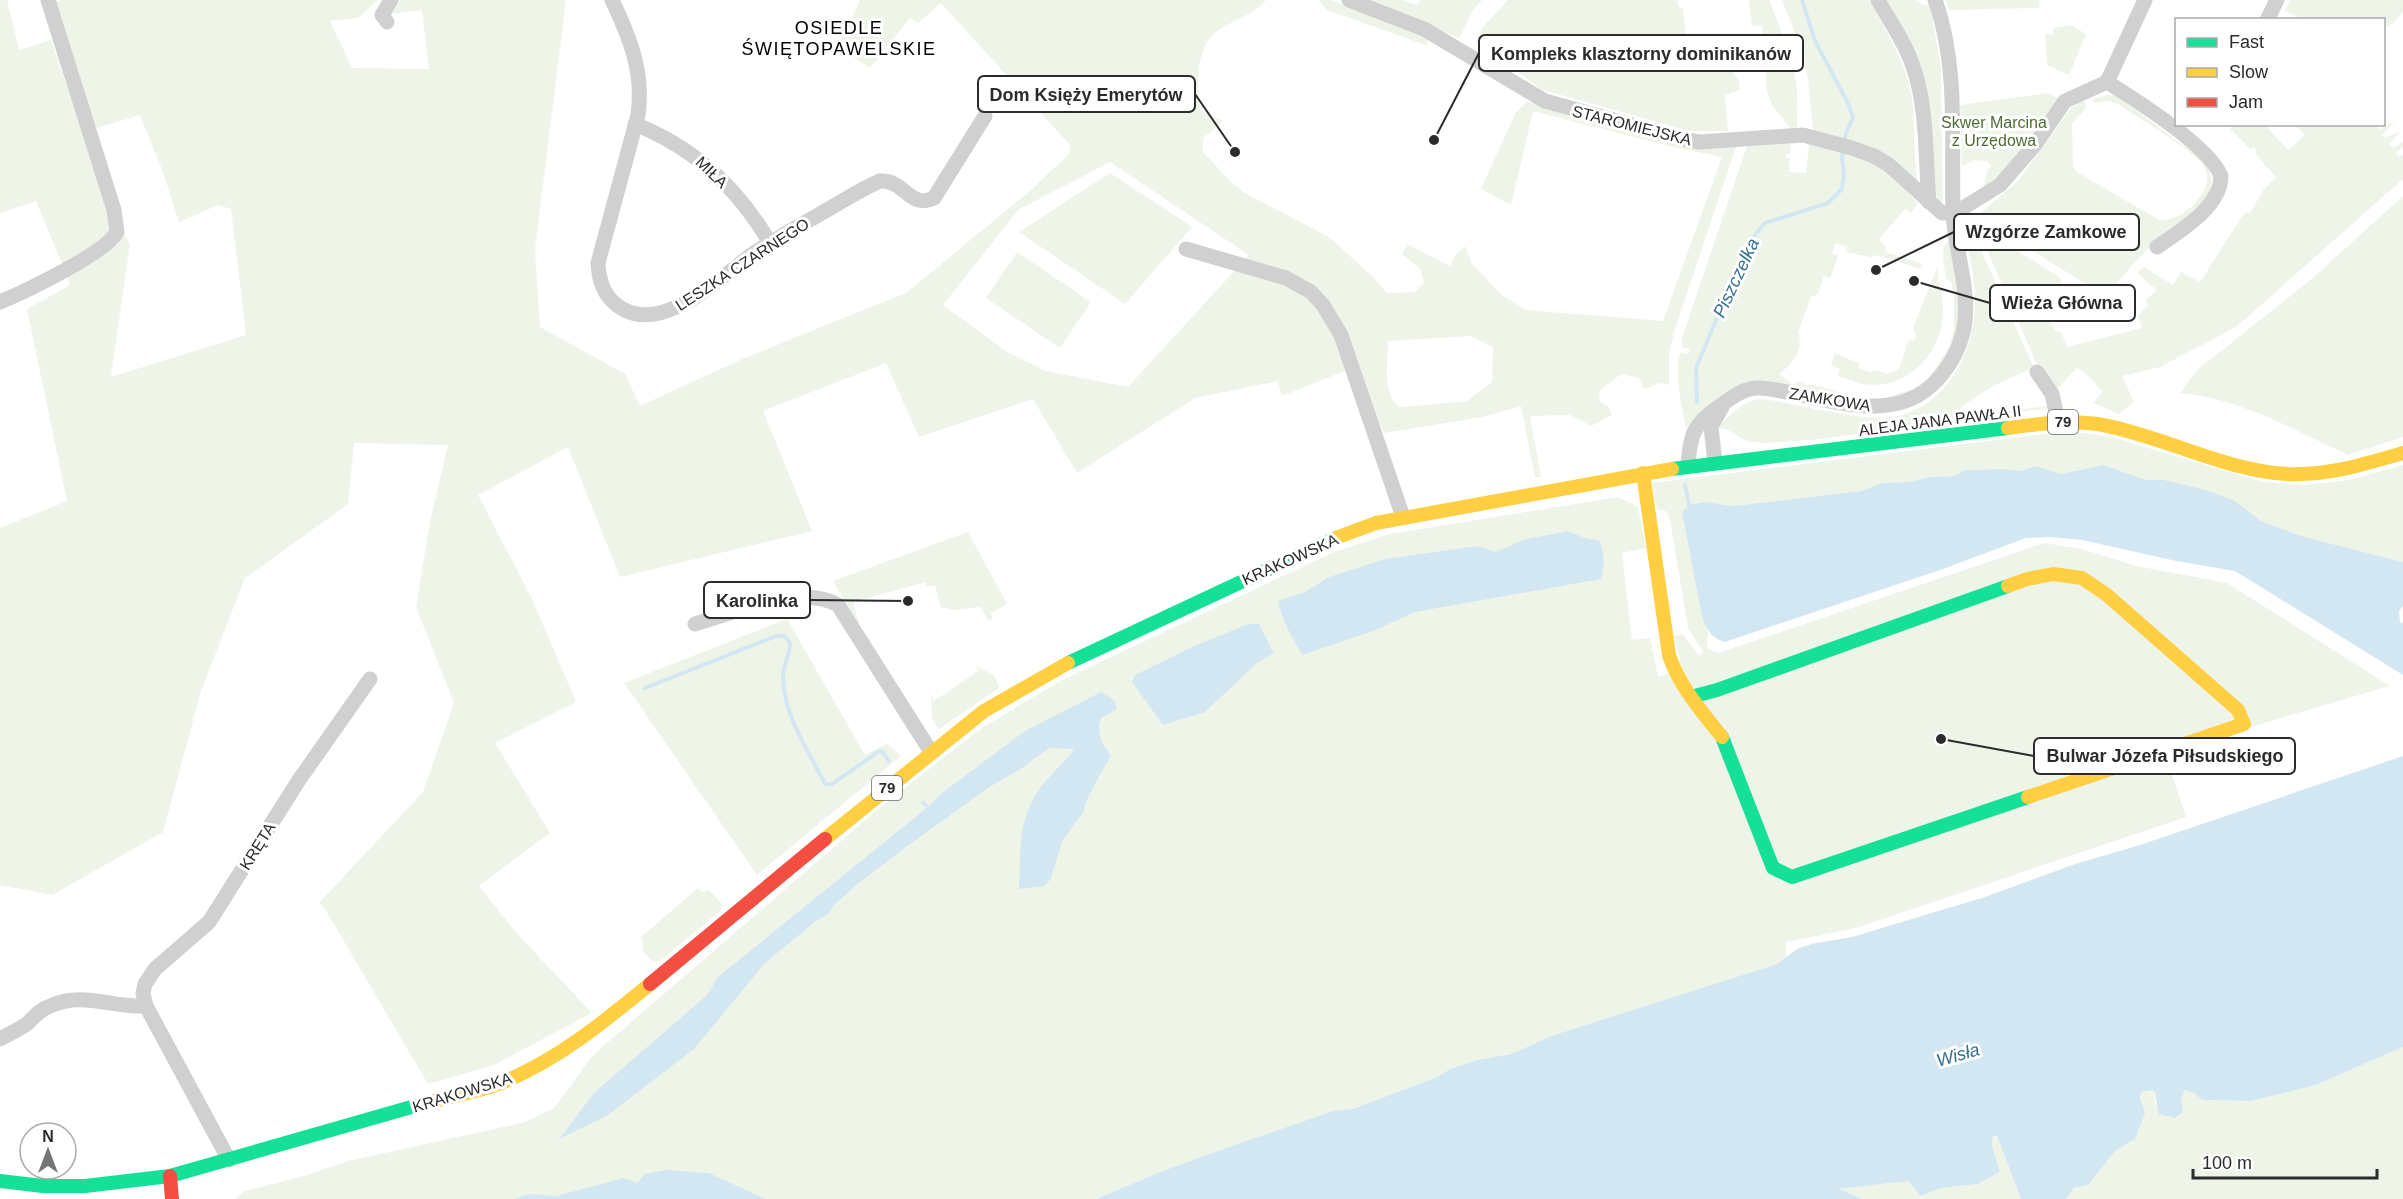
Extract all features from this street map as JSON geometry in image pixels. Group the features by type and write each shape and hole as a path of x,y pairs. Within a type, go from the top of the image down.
{"main road":[{"name":"ALEJA JANA PAWŁA II","path":"1688,466 2058,422 2103,425 2247,468 2274,473 2314,474 2403,453"},
{"name":"KRAKOWSKA","path":"0,1181 47,1188 141,1182 229,1160 505,1081 568,1048 620,1009 931,752 984,711 1056,669 1323,543 1376,523 1688,466"},
{"path":"1643,474 1669,655 1674,670 1691,697 1726,742 1773,868 1792,877 2244,724 2238,710 2107,595 2082,578 2053,574 2027,579 1717,690 1691,697"},
{"path":"170,1176 172,1199"}],"street":[{"path":"0,302 85,258 106,244 117,232 114,210 48,0"},
{"path":"387,22 382,15 391,0"},
{"name":"LESZKA CZARNEGO","path":"612,0 629,36 639,73 640,103 598,263 600,282 613,303 631,313 643,315 672,310 770,243 880,181 893,182 918,201 924,202 934,198 985,116"},
{"name":"STAROMIEJSKA","path":"1349,0 1424,29 1530,94 1561,107 1700,142 1803,135 1831,142 1880,159 1942,213 1953,213"},
{"path":"1878,0 1900,38 1916,78 1921,102 1929,202"},
{"name":"ZAMKOWA","path":"1688,466 1689,448 1696,426 1726,402 1749,389 1756,388 1857,405 1881,406 1902,402 1925,391 1942,374 1951,360 1964,329 1964,289 1953,213 1947,37 1935,0"},
{"path":"1953,213 1989,193 2011,175 2066,101 2108,82 2145,0"},
{"path":"2268,18 2277,0"},
{"path":"2108,82 2173,126 2214,163 2221,176 2218,191 2204,211 2194,222 2157,247"},
{"name":"MIŁA","path":"635,124 695,155 740,201 770,243"},
{"path":"1186,249 1286,278 1311,292 1323,305 1341,335 1403,517"},
{"path":"2037,372 2052,394 2058,422"},
{"path":"1715,463 1711,427 1726,402"},
{"path":"695,624 778,600 795,597 828,599 838,605 931,752"},
{"name":"KRĘTA","path":"146,1006 143,993 145,984 155,969 209,922 299,780 370,679"},
{"path":"0,1039 27,1024 48,1006 64,1001 94,999 135,1007 146,1006 229,1160"}],"green space":[{"path":"0,0 7,0 19,50 51,40 109,209 113,227 104,242 63,266 36,201 0,213"},
{"path":"63,0 378,0 358,18 330,21 352,68 429,69 422,10 391,14 401,0 566,0 535,249 540,327 625,374 640,406 740,360 906,293 1030,191 1069,154 1070,145 941,3 918,23 910,18 870,68 838,47 860,0 1266,0 1253,11 1216,32 1202,53 1198,82 1201,111 1223,121 1203,138 1203,152 1243,192 1329,237 1387,293 1415,292 1424,283 1421,270 1402,254 1407,244 1450,266 1456,254 1465,246 1472,264 1503,296 1526,310 1663,321 1722,157 1677,148 1533,111 1511,205 1481,189 1516,112 1528,101 1549,109 1737,144 1675,329 1669,354 1669,385 1660,383 1644,389 1639,378 1621,374 1600,390 1599,401 1608,406 1612,415 1591,426 1570,415 1530,416 1541,477 1535,477 1521,406 1483,417 1384,433 1352,368 1282,396 1278,381 1195,398 1077,473 1033,399 919,437 886,363 763,411 812,531 620,577 568,447 478,495 532,599 576,702 495,743 550,833 479,886 519,936 592,1013 494,1065 428,1084 325,909 319,903 423,792 454,703 416,607 430,522 448,445 354,443 348,504 245,578 201,691 163,832 52,895 0,885 0,528 67,501 27,309 70,285 65,272 125,236 130,244 111,377 246,335 231,209 218,205 179,222 163,172 140,115 93,129 53,2","holes":["1110,162 1249,255 1128,387 1046,371 1007,352 943,305 1018,210","1471,336 1493,347 1492,382 1467,401 1405,407 1397,405 1392,399 1387,381 1388,341"]},
{"path":"1319,0 1331,0 1429,39 1426,45 1327,10"},
{"path":"1401,0 1417,5 1420,0 1482,0 1473,10 1459,38 1368,1"},
{"path":"1508,0 1678,0 1678,6 1683,9 1687,46 1697,55 1723,60 1739,81 1740,90 1725,95 1728,131 1692,131 1543,90 1476,42 1482,28"},
{"path":"1749,0 1769,0 1785,40 1796,81 1797,129 1791,129 1772,105 1767,92 1762,26 1752,25"},
{"path":"1782,0 1870,0 1899,57 1908,81 1913,105 1918,185 1876,150 1848,139 1813,131 1808,78 1798,40"},
{"path":"1887,0 1915,0 1923,5 1930,4 1941,68 1943,203 1938,200 1935,189 1924,76"},
{"path":"1946,0 2040,0 2039,8 1949,10"},
{"path":"2290,0 2403,0 2403,12 2391,25 2385,28 2385,18 2300,18 2285,11"},
{"path":"2071,25 2086,34 2069,75 2047,65 2045,33 2053,35 2053,28"},
{"name":"Skwer Marcina z Urzędowa","path":"2048,93 2060,99 2010,167 1984,188 1986,174 1991,166 1987,161 1975,160 1962,166 1960,105"},
{"path":"2115,95 2203,160 2210,172 2211,181 2210,190 2203,202 2152,245 2105,296 1977,216 2018,181 2071,108 2083,100 2087,107 2072,124 2073,166 2077,172 2159,220 2174,218 2191,207 2202,195 2206,186 2207,176 2204,166 2178,144 2118,104 2108,101 2094,103 2093,99"},
{"path":"2395,121 2382,135 2385,138 2401,131 2389,144 2393,148 2403,142 2403,146 2396,153 2399,157 2403,155 2403,179 2236,327 2160,367 2122,376 2134,402 2119,414 2093,403 2103,392 2084,372 2077,368 2059,387 2051,387 2038,367 1980,234 1987,232 2061,278 2058,308 2046,312 2055,331 2061,332 2067,347 2142,328 2138,316 2148,305 2145,301 2157,290 2137,273 2144,267 2173,285 2181,272 2200,282 2245,212 2250,213 2264,189 2276,177 2255,154 2257,151 2253,147 2250,149 2230,129 2234,126 2266,126 2288,150 2305,135 2296,126 2378,126 2380,129"},
{"path":"1748,143 1791,143 1790,154 1786,154 1786,158 1790,158 1789,172 1806,173 1809,144 1857,156 1885,170 1918,203 1911,213 1905,209 1879,239 1886,247 1885,252 1923,264 1921,269 1876,255 1871,257 1845,252 1847,247 1835,243 1832,254 1838,256 1830,278 1824,276 1818,294 1811,297 1798,333 1800,345 1796,356 1779,374 1794,385 1799,381 1806,385 1816,385 1816,387 1858,398 1755,381 1726,394 1686,428 1678,369 1681,352 1688,354 1690,348 1684,348 1681,345 1682,338"},
{"path":"1110,173 1192,227 1125,304 1019,232"},
{"path":"2403,196 2403,437 2348,455 2245,408 2224,401 2180,393 2197,370 2307,283"},
{"path":"1965,233 1969,233 1977,241 2034,368 2013,376 1970,401 1960,408 1963,417 2047,406 2048,408 1811,440 1763,443 1746,441 1726,429 1719,428 1734,411 1760,399 1869,418 1905,414 1924,405 1952,378 1969,341 1974,320 1975,300 1972,266"},
{"path":"1947,241 1950,243 1955,269 1959,313 1957,330 1951,347 1931,376 1950,345 1954,328 1954,295 1956,294 1953,293 1952,283 1946,278 1943,259"},
{"path":"1017,252 1091,302 1060,348 986,298"},
{"path":"1937,268 1939,275 1937,281 1940,283 1943,304 1942,325 1938,338 1923,362 1901,379 1888,383 1865,384 1838,376 1840,369 1831,366 1835,353 1860,364 1858,368 1870,372 1875,370 1888,374 1899,369 1908,341 1915,339 1913,328"},
{"path":"1913,389 1906,393 1884,399"},
{"path":"2069,431 2111,437 2263,482 2305,485 2349,480 2403,465 2403,562 2301,536 2261,521 2235,501 2164,480 2146,480 2104,465 2061,475 2035,466 2021,471 1965,470 1953,476 1882,483 1861,491 1731,506 1706,502 1682,513 1702,617 1708,631 1707,648 1719,653 2044,543 2082,549 2136,566 2227,583 2390,686 2273,720 2166,757 2186,817 1856,928 1786,942 1786,959 1777,964 1551,1036 1511,1054 1477,1060 1450,1069 1437,1077 1351,1109 1333,1111 1240,1143 1160,1172 1096,1199 236,1199 245,1191 304,1176 348,1161 526,1122 554,1108 592,1056 877,810 980,729 1062,680 1334,552 1390,534 1618,497 1638,507 1646,548 1622,553 1632,640 1650,638 1658,677 1682,668 1674,636 1683,634 1699,656 1703,652 1688,628 1670,519 1666,511 1657,510 1652,483"},
{"path":"968,532 1007,604 991,613 993,618 989,621 980,607 954,610 941,607 935,585 927,587 925,582 853,602 860,627 833,581"},
{"path":"787,619 865,755 887,744 901,756 757,875 624,683"},
{"path":"972,664 995,676 999,688 939,729 932,719 931,693 934,701 980,670"},
{"path":"698,888 701,892 709,890 722,904 720,911 660,961 653,962 642,950 643,942 640,938"},
{"path":"2403,1047 2403,1199 2066,1199 2074,1188 2088,1185 2115,1150 2135,1139 2141,1092 2154,1090 2155,1104 2183,1112 2181,1100 2184,1090 2194,1093 2202,1100 2251,1101 2316,1085"},
{"path":"1993,1136 1997,1136 2021,1199 1862,1199 1836,1189 1908,1181 1921,1196 1941,1188 1978,1184 2000,1172 1992,1145"}],"water":[{"path":"2104,465 2146,480 2164,480 2206,490 2235,501 2261,521 2301,536 2403,562 2403,606 2399,611 2400,622 2403,623 2403,675 2235,571 2176,561 2082,540 2050,537 2026,538 1943,569 1725,642 1710,633 1702,617 1682,513 1689,505 1706,502 1732,506 1861,491 1882,483 1953,476 1965,470 2021,471 2035,466 2061,474"},
{"path":"1568,531 1600,541 1604,560 1601,579 1415,612 1373,631 1302,655 1288,629 1278,601 1305,592 1329,577 1385,559 1477,546 1496,552 1523,540"},
{"path":"1248,624 1259,624 1274,653 1257,663 1205,712 1163,725 1132,682 1135,675 1192,647"},
{"path":"1101,692 1115,701 1117,709 1101,718 1099,729 1105,747 1111,756 1091,792 1084,811 1063,840 1050,880 1044,886 1019,889 1023,826 1026,814 1038,791 1074,749 1049,748 1022,768 988,788 902,850 860,882 835,904 827,915 816,921 765,963 694,1049 608,1115 559,1139 594,1093 707,995 718,977 923,811 942,793 1025,731"},
{"name":"Wisła","path":"2403,756 2403,1047 2316,1085 2251,1101 2202,1100 2194,1093 2185,1090 2181,1100 2183,1112 2175,1118 2159,1114 2154,1090 2141,1092 2140,1098 2145,1113 2135,1139 2115,1151 2088,1185 2074,1188 2066,1199 2021,1199 1997,1136 1993,1136 1992,1145 2000,1172 1978,1184 1941,1188 1921,1196 1908,1181 1838,1189 1862,1199 1096,1199 1160,1172 1240,1143 1333,1111 1352,1109 1437,1077 1450,1069 1477,1060 1511,1054 1551,1036 1777,964 1797,949 1811,944 1852,937 1985,897 2075,864 2140,845"},
{"path":"666,1170 709,1173 765,1199 515,1199 528,1194 556,1196 624,1178 637,1183 645,1174"}],"waterway":[{"name":"Piszczelka","path":"1802,0 1815,41 1849,105 1853,118 1844,142"},
{"name":"Piszczelka","path":"1697,402 1696,368 1749,242 1765,223 1828,203 1842,189 1843,150"},
{"name":"Piszczelka","path":"1685,485 1689,505"},
{"path":"645,688 776,636 784,636 790,643 783,674 784,693 798,733 825,784 832,784 878,752 882,751 889,761"}],"traffic: fast":[{"path":"1672,469 2008,428"},
{"path":"1068,663 1333,539"},
{"path":"1691,697 1717,690 2008,586"},
{"path":"1722,737 1773,868 1792,877 2028,797"},
{"path":"0,1181 43,1186 85,1186 170,1176 422,1104"}],"traffic: slow":[{"path":"2008,428 2067,422 2091,423 2126,430 2240,466 2287,474 2331,471 2403,453"},
{"path":"1333,539 1376,523 1672,469"},
{"path":"1643,473 1669,655 1685,688 1722,737"},
{"path":"2008,586 2027,579 2053,574 2082,578 2107,595 2238,710 2244,724 2028,797"},
{"path":"825,839 984,711 1068,663"},
{"path":"422,1104 486,1088 526,1072 581,1038 650,984"}],"traffic: jam":[{"path":"650,984 825,839"},
{"path":"170,1176 172,1199"}],"place":[{"name":"Kompleks klasztorny dominikanów","path":"1434,140"},
{"name":"Dom Księży Emerytów","path":"1235,152"},
{"name":"Wzgórze Zamkowe","path":"1876,270"},
{"name":"Wieża Główna","path":"1914,281"},
{"name":"Karolinka","path":"908,601"},
{"name":"Bulwar Józefa Piłsudskiego","path":"1941,739"}],"district":[{"name":"OSIEDLE ŚWIĘTOPAWELSKIE","path":"839,38"}]}
